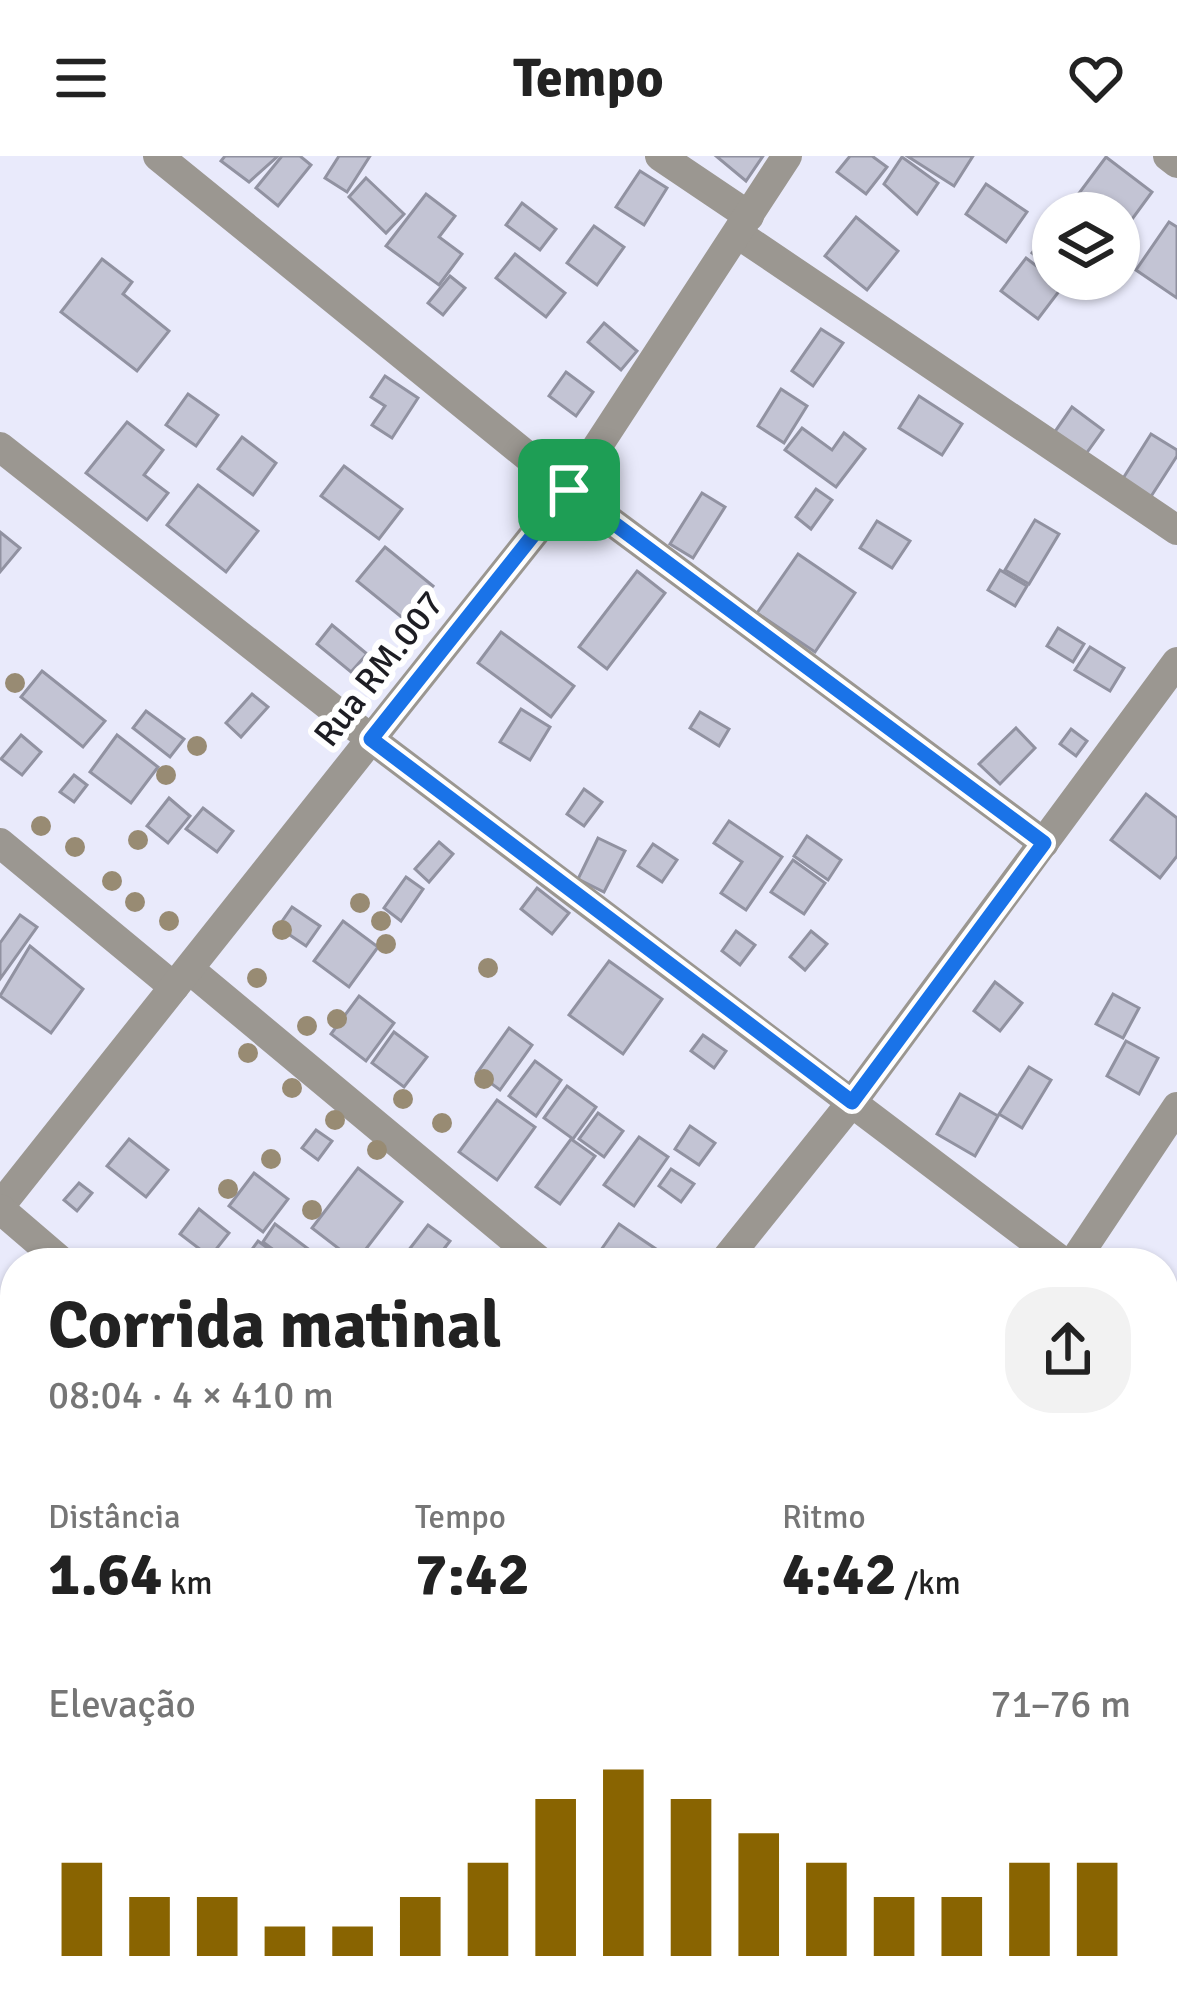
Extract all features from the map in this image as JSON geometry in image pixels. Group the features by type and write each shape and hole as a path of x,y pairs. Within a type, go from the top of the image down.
{"street":[{"path":"158,156 569,490 1044,843"},
{"path":"660,156 743,225 1177,530"},
{"name":"Rua RM.007","path":"0,1208 569,490 787,156"},
{"path":"1168,156 1177,163"},
{"path":"0,447 371,739 1049,1248"},
{"path":"734,1248 852,1102 1177,662"},
{"path":"0,843 182,978 523,1248"},
{"path":"1079,1248 1177,1107"},
{"path":"0,1208 45,1248"}],"building":[{"path":"225,156 278,156 249,182 221,161"},
{"path":"282,156 300,156 311,165 278,206 256,188"},
{"path":"339,156 370,156 347,192 325,178"},
{"path":"716,156 763,156 746,181"},
{"path":"850,156 872,156 887,167 866,194 837,172"},
{"path":"907,156 973,156 954,186"},
{"path":"902,157 938,183 917,214 884,184"},
{"path":"1106,157 1152,192 1140,208 1140,192 1080,192"},
{"path":"640,171 667,188 644,225 616,207"},
{"path":"366,178 404,214 386,233 349,197"},
{"path":"986,184 1027,212 1006,242 966,214"},
{"path":"426,194 455,216 439,237 462,254 439,285 386,246"},
{"path":"522,203 556,229 540,250 506,225"},
{"path":"856,217 898,251 867,290 825,256"},
{"path":"1169,222 1177,227 1177,298 1140,273 1140,264"},
{"path":"594,226 624,247 597,285 567,263"},
{"path":"515,254 565,293 546,317 496,278"},
{"path":"1026,258 1032,263 1032,300 1052,300 1038,319 1001,291"},
{"path":"102,259 132,282 123,294 169,331 137,371 61,312"},
{"path":"450,276 465,288 443,315 428,303"},
{"path":"604,323 637,351 621,370 588,342"},
{"path":"821,329 843,343 813,386 792,371"},
{"path":"566,372 593,392 576,416 549,396"},
{"path":"385,376 418,398 392,438 372,425 385,406 371,397"},
{"path":"781,389 807,406 784,443 758,426"},
{"path":"188,394 218,415 196,446 166,425"},
{"path":"919,396 962,424 942,455 899,428"},
{"path":"1072,407 1103,430 1083,458 1052,436"},
{"path":"127,422 163,450 144,475 168,493 147,520 86,473"},
{"path":"802,428 832,450 844,433 865,449 836,487 785,450"},
{"path":"1151,434 1177,450 1177,456 1150,498 1122,480"},
{"path":"242,437 276,463 253,495 218,469"},
{"path":"344,466 402,509 379,539 321,496"},
{"path":"198,485 258,531 226,572 167,525"},
{"path":"816,489 832,500 811,529 796,517"},
{"path":"702,493 725,507 693,558 670,544"},
{"path":"1035,520 1059,534 1029,584 1005,570"},
{"path":"877,521 910,541 892,568 860,548"},
{"path":"0,532 20,548 0,572"},
{"path":"385,547 433,586 405,620 357,581"},
{"path":"798,554 855,593 815,652 757,613"},
{"path":"1000,570 1027,586 1015,606 988,590"},
{"path":"637,571 665,593 607,669 579,647"},
{"path":"332,625 367,654 351,672 317,644"},
{"path":"1058,628 1084,644 1073,662 1047,646"},
{"path":"501,632 574,686 551,717 478,663"},
{"path":"1090,647 1124,668 1110,691 1075,670"},
{"path":"42,671 105,721 83,747 21,697"},
{"path":"252,694 268,707 241,737 226,723"},
{"path":"521,709 550,727 530,760 500,742"},
{"path":"146,711 184,739 170,757 133,728"},
{"path":"700,712 729,729 719,746 690,728"},
{"path":"1016,728 1035,748 1000,784 979,764"},
{"path":"1071,729 1087,741 1076,756 1060,744"},
{"path":"21,735 41,752 22,775 1,759"},
{"path":"117,735 158,767 131,803 90,772"},
{"path":"74,775 87,785 74,802 60,792"},
{"path":"584,789 602,802 584,826 567,814"},
{"path":"1146,794 1177,818 1177,856 1160,878 1111,840"},
{"path":"169,798 190,816 168,843 147,826"},
{"path":"203,808 233,831 217,852 186,829"},
{"path":"729,821 782,857 746,910 721,893 742,862 714,843"},
{"path":"807,836 841,860 828,880 794,856"},
{"path":"598,838 625,851 604,892 578,879"},
{"path":"439,842 453,854 429,882 415,869"},
{"path":"653,844 677,860 662,882 638,866"},
{"path":"793,860 825,883 804,914 771,892"},
{"path":"406,877 423,889 401,921 384,908"},
{"path":"537,888 569,913 552,934 521,909"},
{"path":"292,907 320,926 306,946 278,927"},
{"path":"20,915 37,927 0,979 0,943"},
{"path":"343,921 378,947 349,987 314,961"},
{"path":"736,931 755,945 740,965 722,951"},
{"path":"811,931 827,944 805,970 790,957"},
{"path":"30,946 83,989 51,1033 0,996"},
{"path":"609,961 662,999 623,1054 569,1015"},
{"path":"995,982 1022,1003 1000,1031 974,1011"},
{"path":"1113,994 1139,1008 1123,1038 1096,1024"},
{"path":"359,996 394,1023 366,1061 331,1034"},
{"path":"509,1028 532,1045 500,1090 477,1073"},
{"path":"394,1032 427,1057 404,1087 372,1063"},
{"path":"703,1035 726,1051 714,1068 691,1051"},
{"path":"1126,1041 1158,1058 1139,1094 1107,1076"},
{"path":"535,1061 561,1080 536,1116 509,1096"},
{"path":"1029,1067 1051,1080 1022,1128 999,1114"},
{"path":"567,1086 596,1107 573,1139 544,1118"},
{"path":"960,1094 998,1116 975,1156 937,1134"},
{"path":"497,1100 535,1127 497,1180 459,1152"},
{"path":"598,1113 623,1131 604,1157 579,1139"},
{"path":"690,1126 715,1143 699,1165 675,1149"},
{"path":"316,1130 332,1141 318,1160 302,1148"},
{"path":"639,1137 668,1157 634,1206 604,1185"},
{"path":"129,1139 168,1170 146,1197 107,1166"},
{"path":"571,1139 595,1156 560,1204 536,1187"},
{"path":"358,1168 402,1202 367,1248 338,1248 312,1228"},
{"path":"671,1169 694,1184 681,1202 659,1186"},
{"path":"254,1173 288,1199 263,1232 229,1206"},
{"path":"79,1183 92,1193 77,1211 64,1200"},
{"path":"199,1209 229,1233 217,1248 198,1248 180,1234"},
{"path":"275,1224 307,1248 271,1248 263,1242"},
{"path":"619,1224 655,1248 602,1248"},
{"path":"428,1225 450,1241 445,1248 410,1248"}],"route":[{"path":"569,490 1044,843 852,1102 371,739 569,490"}]}
